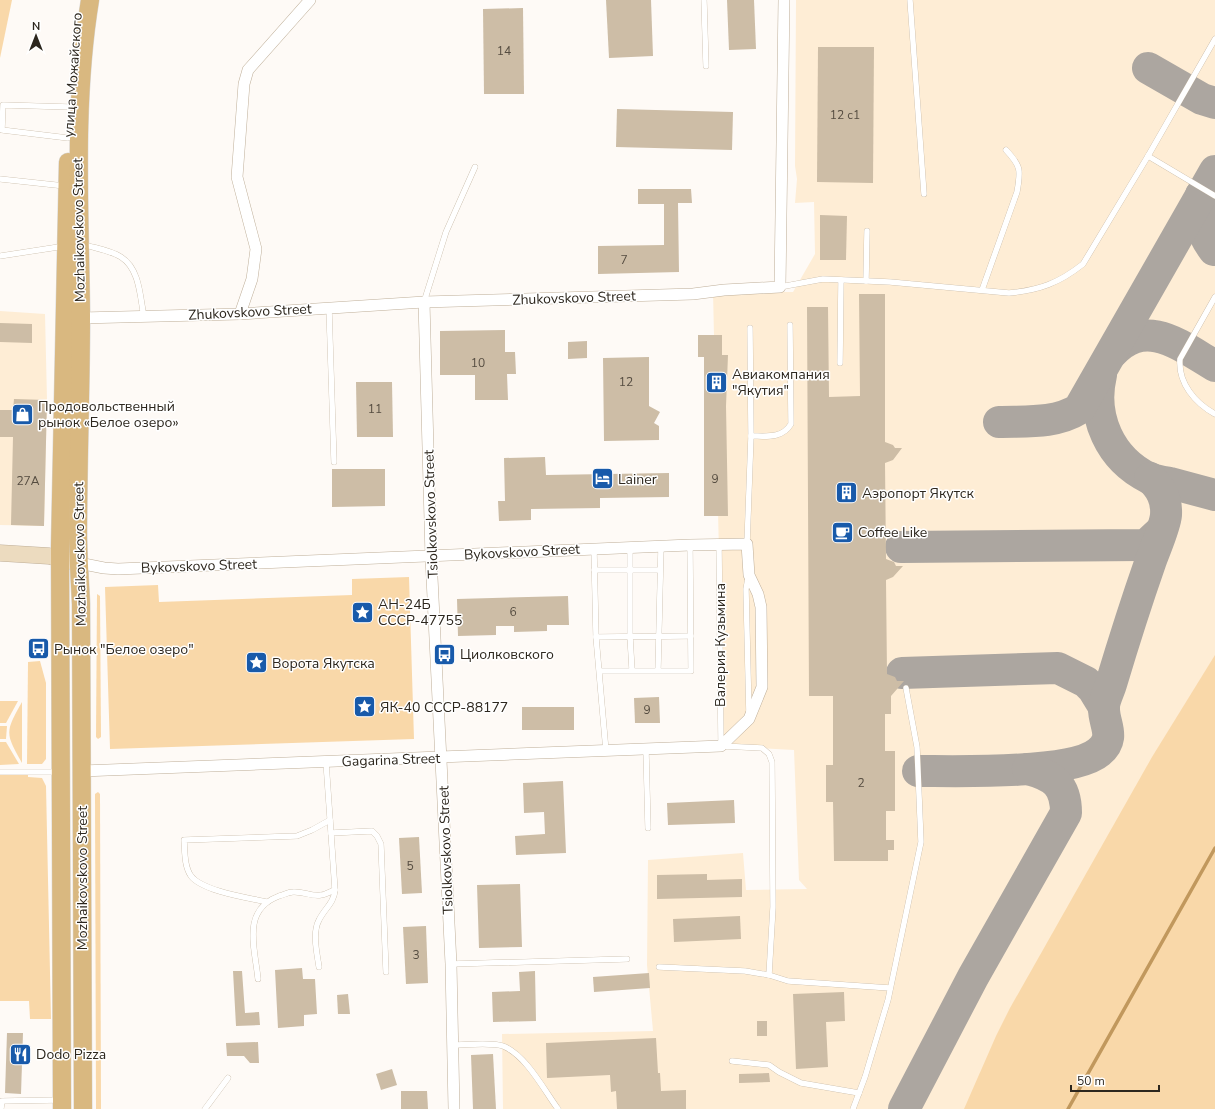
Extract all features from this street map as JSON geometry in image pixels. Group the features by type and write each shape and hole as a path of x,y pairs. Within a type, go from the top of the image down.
{"main road":[{"name":"улица Можайского","path":"61,559 73,244 67,187 68,138 79,0"},
{"name":"Mozhaikovskovo Street","path":"83,1109 82,771 78,535 81,422 81,318 73,244 83,57 90,0"},
{"name":"Mozhaikovskovo Street","path":"61,559 62,1104"},
{"name":"Gagarina Street","path":"61,772 82,771"}],"street":[{"path":"240,314 252,279 256,249 237,177 244,84 248,70 310,0"},
{"path":"780,287 784,0"},
{"name":"Zhukovskovo Street","path":"81,318 240,314 424,302 693,294 724,290 780,287"},
{"name":"Tsiolkovskovo Street","path":"424,302 432,557 451,964 454,1109"},
{"path":"720,746 749,719 762,687 761,607 758,594 749,574 747,544"},
{"name":"Bykovskovo Street","path":"79,563 118,569 594,549 630,549 690,545 747,544"},
{"path":"0,553 36,554 79,563"},
{"name":"Gagarina Street","path":"82,771 720,746"}],"lane":[{"path":"704,0 706,66"},
{"path":"910,0 924,194"},
{"path":"780,287 823,279 866,281 1009,293 1027,291 1048,286 1067,277 1083,264 1148,156 1215,39"},
{"path":"68,138 1,130 3,105 70,107"},
{"path":"982,290 1017,192 1020,178 1018,163 1006,150"},
{"path":"1148,156 1215,196"},
{"path":"424,302 446,232 475,167"},
{"path":"0,179 67,187"},
{"path":"866,281 867,231"},
{"path":"0,256 73,244 120,257 130,266 136,277 144,317"},
{"path":"840,363 841,280"},
{"path":"1215,297 1180,359 1179,370 1188,389 1196,401 1215,414"},
{"path":"329,308 334,462"},
{"path":"751,436 776,436 787,431 791,424 790,325"},
{"path":"747,544 751,436 750,328"},
{"path":"600,671 691,671 690,545"},
{"name":"Валерия Кузьмина","path":"719,545 720,746"},
{"path":"658,670 661,547"},
{"path":"594,549 596,637 606,751"},
{"path":"630,549 630,636 632,670"},
{"path":"594,570 660,570"},
{"path":"749,574 746,589 747,705 749,719"},
{"path":"596,637 691,636"},
{"path":"853,1109 865,1077 890,988 921,842 917,747 906,688"},
{"path":"720,746 762,748 769,754 772,762 773,907 769,975"},
{"path":"646,750 648,828"},
{"path":"319,967 316,944 318,922 332,902 335,890 326,762"},
{"path":"0,772 61,772"},
{"path":"267,902 214,889 197,882 187,868 184,840 297,836 330,820"},
{"path":"331,833 372,831 377,836 381,844 386,972"},
{"path":"258,979 253,930 255,916 262,905 291,892 301,891 320,896 335,890"},
{"path":"451,964 627,959"},
{"path":"658,967 745,971 769,975 788,981 890,988"},
{"path":"453,1045 502,1046 517,1055 529,1068 558,1109"},
{"path":"732,1061 770,1065 779,1072 801,1083 859,1093"},
{"path":"206,1109 228,1078"},
{"path":"1,1109 2,1101 62,1104"}],"shaded area":[{"path":"0,0 12,0 0,58"},
{"path":"796,0 1215,0 1215,1109 503,1109 502,1034 653,1031 647,965 648,860 743,853 746,890 807,889 799,880 794,750 721,746 719,554 713,292 793,292 815,254 814,202 795,203 797,179 795,166"},
{"name":"Продовольственный рынок «Белое озеро»","path":"0,311 45,314 47,400 44,526 0,525"},
{"name":"Ворота Якутска","path":"409,577 414,739 110,749 105,587 158,585 159,602 352,595 352,579"},
{"path":"97,594 100,596 101,737 98,739 96,737"},
{"path":"1215,655 1215,1109 964,1109 1010,1008 1152,757"},
{"path":"40,661 46,683 46,759 42,764 27,764 28,662"},
{"path":"0,701 18,701 6,723 0,723"},
{"path":"22,702 22,763 12,745 9,732 12,720"},
{"path":"0,726 7,726 6,739 0,739"},
{"path":"0,742 6,742 19,764 0,765"},
{"path":"0,775 28,775 28,777 42,778 46,786 51,1019 30,1019 29,1001 0,1001"},
{"path":"98,792 100,794 101,1109 96,1109 95,794"}],"building":[{"path":"606,0 651,0 653,56 609,58"},
{"path":"727,0 754,0 756,49 729,50"},
{"path":"523,8 524,94 484,94 483,9"},
{"path":"818,47 874,47 873,183 817,182"},
{"path":"617,109 733,112 732,150 616,147"},
{"path":"638,189 691,189 692,203 678,203 679,272 598,274 598,246 664,245 664,204 638,204"},
{"path":"820,215 847,216 846,260 820,260"},
{"name":"Аэропорт Якутск","path":"859,294 885,294 885,442 893,445 895,448 902,448 893,460 885,463 886,559 894,562 896,566 903,566 893,577 886,580 887,674 895,677 897,681 904,681 891,696 891,714 885,714 885,751 895,751 895,811 886,811 886,840 894,840 894,850 888,850 888,861 834,861 833,802 826,802 826,765 833,765 833,696 809,696 807,307 828,307 829,397 860,396"},
{"path":"0,323 32,324 32,343 0,342"},
{"path":"505,330 505,352 515,352 516,374 507,374 508,400 475,400 475,375 440,375 440,331"},
{"path":"698,335 722,335 722,355 728,355 726,406 728,516 704,516 704,357 698,357"},
{"path":"587,341 587,358 568,359 568,342"},
{"path":"649,357 649,406 660,412 654,423 659,426 659,440 604,441 603,358"},
{"path":"356,382 392,382 393,437 357,437"},
{"path":"14,399 47,400 44,526 11,525 13,437 0,437 0,410 13,410"},
{"path":"545,457 546,475 669,473 669,497 600,498 600,508 531,509 531,520 499,521 498,501 505,501 504,458"},
{"path":"332,469 385,469 385,506 332,507"},
{"path":"568,596 569,625 547,625 547,631 514,632 514,626 496,626 496,635 458,636 457,599"},
{"path":"659,697 660,723 635,723 634,698"},
{"path":"522,707 574,707 574,730 522,730"},
{"path":"563,781 566,853 516,855 515,836 545,834 544,812 524,813 523,783"},
{"path":"734,800 735,823 668,825 667,803"},
{"path":"419,837 422,893 402,894 399,838"},
{"path":"707,874 707,880 742,879 742,897 657,899 657,875"},
{"path":"520,884 522,947 479,948 477,885"},
{"path":"740,916 741,939 674,942 673,919"},
{"path":"426,926 428,983 406,984 403,927"},
{"path":"302,968 303,979 315,979 317,1014 304,1015 304,1026 278,1028 275,970"},
{"path":"233,971 242,971 245,1013 259,1012 260,1025 236,1026"},
{"path":"535,971 536,1021 493,1022 492,992 520,991 519,972"},
{"path":"649,973 650,988 594,992 593,977"},
{"path":"844,992 845,1021 826,1022 828,1067 796,1069 793,994"},
{"path":"348,994 350,1014 338,1014 337,995"},
{"path":"757,1021 767,1021 767,1036 757,1036"},
{"path":"7,1033 23,1033 21,1094 5,1093"},
{"path":"656,1038 658,1073 660,1073 661,1091 686,1090 686,1109 617,1109 616,1091 611,1092 610,1075 547,1078 546,1043"},
{"path":"258,1042 259,1063 250,1063 244,1056 227,1056 226,1043"},
{"path":"493,1054 496,1109 473,1109 471,1055"},
{"path":"392,1069 397,1085 381,1090 376,1074"},
{"path":"769,1073 770,1082 739,1083 739,1074"},
{"path":"401,1091 427,1091 428,1109 401,1109"}],"waterway":[{"path":"1068,1109 1215,848"}],"taxiway":[{"path":"1148,68 1202,99 1215,103"},
{"path":"999,422 1040,421 1070,414 1079,409 1215,171"},
{"path":"1201,195 1199,211 1201,224 1203,231 1214,250"},
{"path":"1112,353 1125,342 1138,337 1151,336 1164,338 1176,343 1215,366"},
{"path":"1101,375 1099,406 1102,421 1114,448 1124,460 1135,470 1149,478 1215,495"},
{"path":"918,771 1013,770 1065,765 1085,759 1099,752 1104,746 1108,736 1104,713 1105,701 1140,593 1162,532 1166,515 1162,494 1150,478"},
{"path":"901,547 1141,545 1147,544 1161,531"},
{"path":"902,673 1058,668 1086,682 1093,689 1104,707"},
{"path":"904,1109 973,977 1066,813 1064,795 1057,783 1045,775 1028,769"}],"place":[{"name":"Авиакомпания \"Якутия\"","path":"716,382"},
{"name":"Продовольственный рынок «Белое озеро»","path":"23,414"},
{"name":"Lainer","path":"603,479"},
{"name":"Аэропорт Якутск","path":"847,493"},
{"name":"Coffee Like","path":"843,532"},
{"name":"АН-24Б СССР-47755","path":"363,612"},
{"name":"Рынок \"Белое озеро\"","path":"38,649"},
{"name":"Циолковского","path":"445,654"},
{"name":"Ворота Якутска","path":"256,663"},
{"name":"ЯК-40 СССР-88177","path":"364,707"},
{"name":"Dodo Pizza","path":"20,1054"}]}
